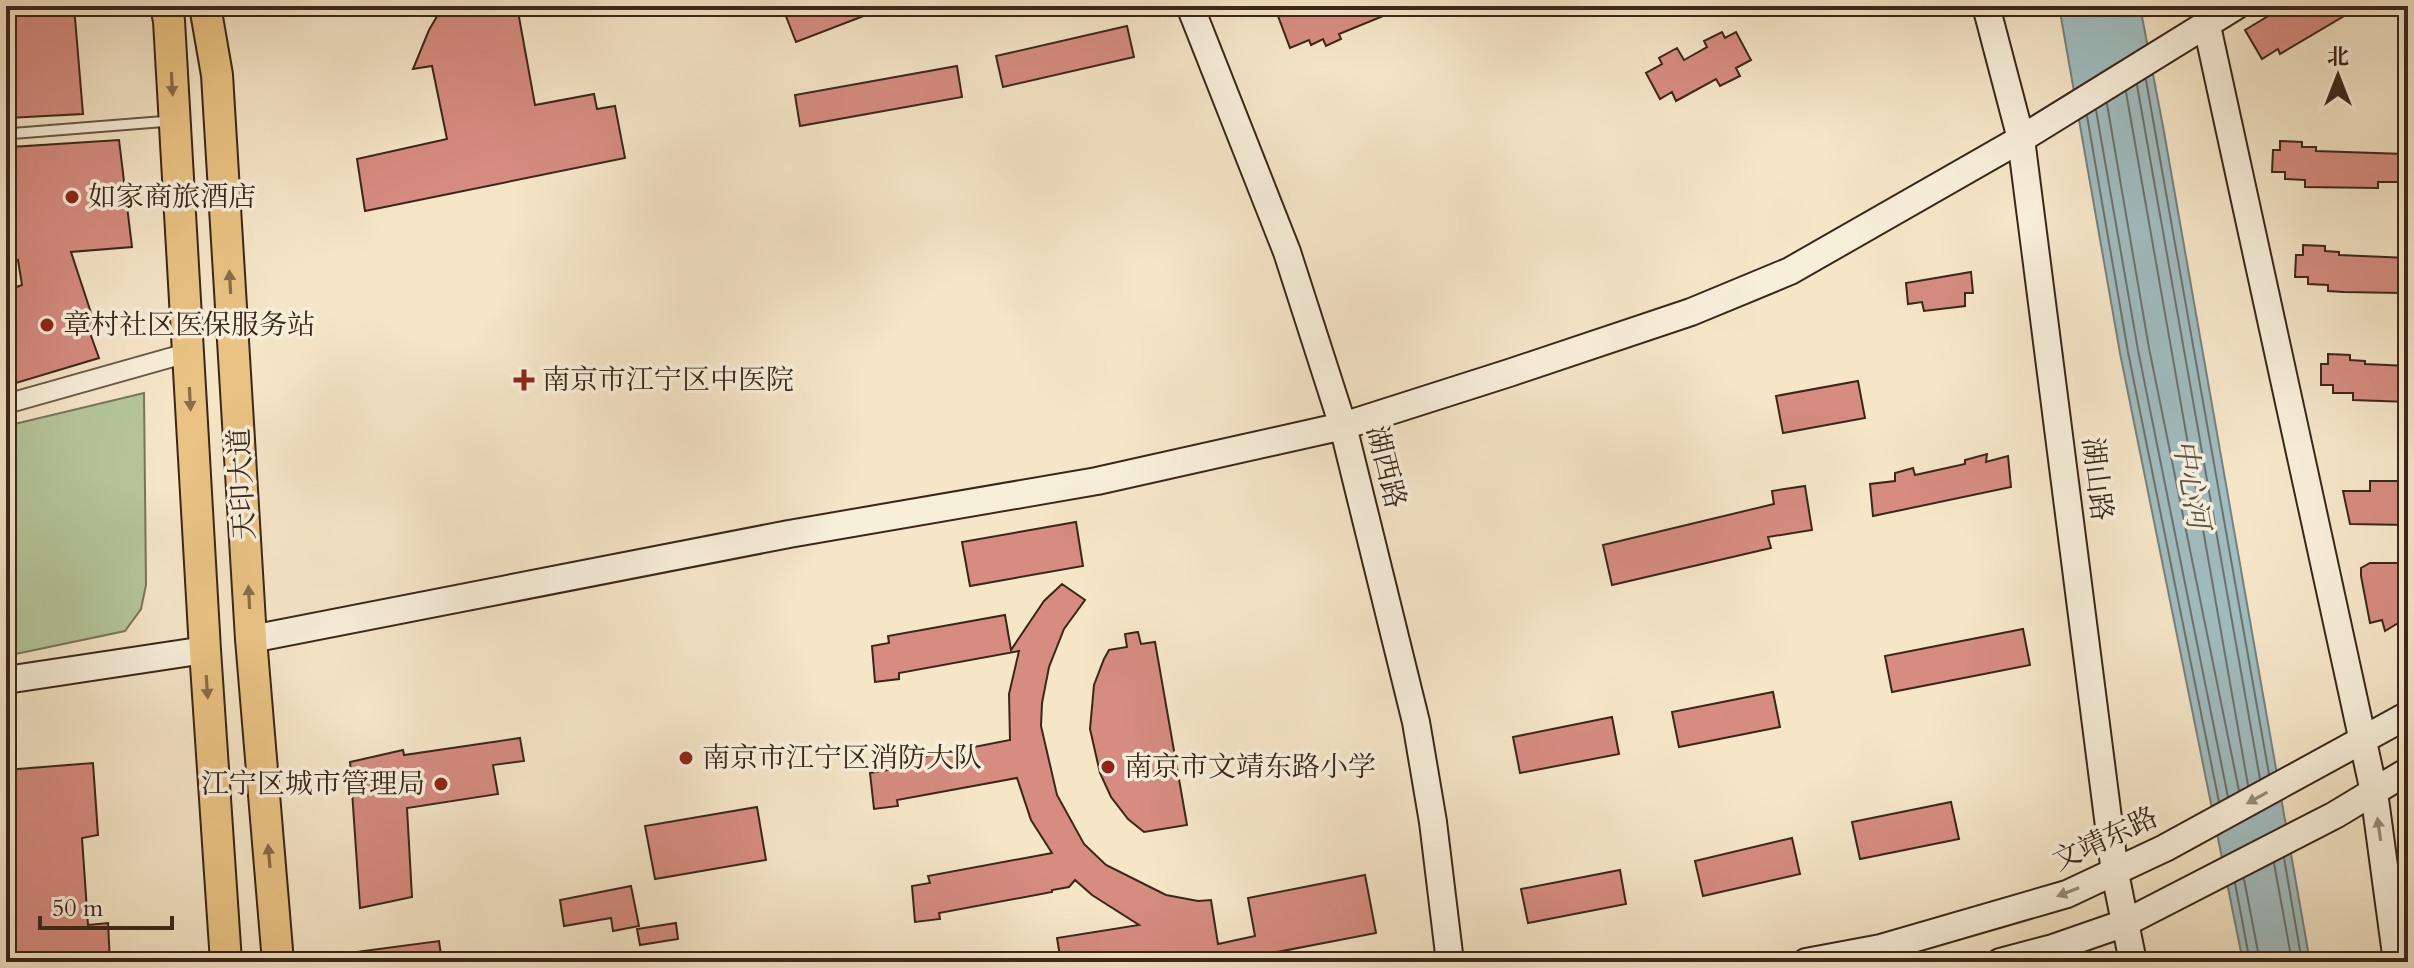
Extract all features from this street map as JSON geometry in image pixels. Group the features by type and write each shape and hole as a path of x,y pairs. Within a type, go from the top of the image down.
{"main road":[{"path":"167,13 203,6"},
{"name":"天印大道","path":"203,6 217,75 251,639 278,962"},
{"name":"天印大道","path":"167,13 226,962"}],"street":[{"name":"湖西路","path":"1190,6 1287,252 1343,426 1416,722 1433,822 1450,962"},
{"name":"湖山路","path":"1986,6 2021,139 2115,873 2133,962"},
{"path":"251,639 789,534 1097,481 1343,426 1691,312 1790,271 2021,139 2236,6"},
{"path":"2207,26 2374,792 2397,962"},
{"path":"6,404 187,353"},
{"path":"6,680 205,650"},
{"name":"文靖东路","path":"1806,962 1881,948 2067,894 2165,848 2408,715"},
{"path":"2000,962 2053,948 2125,923 2335,815 2408,771"}],"lane":[{"path":"6,134 174,121"}],"green space":[{"path":"144,393 146,585 141,609 125,631 6,656 6,426"}],"water":[{"name":"中心河","path":"2059,6 2140,6 2310,962 2243,962 2120,353"}],"building":[{"path":"6,6 74,6 83,114 8,118"},
{"path":"443,6 517,6 535,105 594,94 597,109 615,106 625,158 365,211 357,159 447,139 432,66 413,69"},
{"path":"782,6 887,6 887,7 796,42"},
{"path":"1293,6 1405,7 1339,34 1341,39 1326,46 1323,39 1311,45 1309,40 1290,48 1278,16 1294,10"},
{"path":"2285,6 2361,6 2280,54 2278,49 2262,59 2245,30"},
{"path":"1127,26 1134,57 1003,87 996,56"},
{"path":"1722,32 1725,38 1736,32 1751,60 1736,68 1740,76 1720,86 1716,79 1676,101 1672,92 1660,99 1646,73 1662,64 1659,58 1677,48 1684,60 1707,47 1704,41"},
{"path":"957,66 962,97 800,126 795,95"},
{"path":"119,140 132,247 71,252 97,331 90,333 99,358 6,386 6,291 22,285 18,260 6,262 6,248 16,246 8,200 15,199 11,147"},
{"path":"2280,141 2302,142 2302,147 2316,147 2316,151 2404,154 2404,182 2378,182 2378,188 2305,187 2305,180 2285,179 2285,172 2272,172 2273,150 2280,150"},
{"path":"2303,245 2325,246 2325,251 2339,252 2339,255 2408,258 2408,287 2401,287 2401,293 2344,292 2328,291 2328,285 2308,284 2308,277 2295,277 2296,255 2303,255"},
{"path":"1971,272 1973,293 1965,293 1965,306 1924,311 1922,302 1908,304 1906,283"},
{"path":"2328,354 2350,355 2350,360 2365,361 2365,364 2408,366 2408,402 2353,400 2353,393 2333,393 2333,385 2321,385 2321,364 2328,364"},
{"path":"1858,381 1865,418 1783,433 1776,396"},
{"path":"1987,454 1986,462 2008,456 2011,487 1873,516 1870,484 1895,481 1895,473 1913,468 1915,475 1965,464 1965,460"},
{"path":"2370,481 2408,481 2408,525 2350,524 2343,491 2370,491"},
{"path":"1805,486 1812,530 1768,537 1771,548 1612,585 1603,545 1774,504 1772,491"},
{"path":"1076,522 1083,566 970,586 962,542"},
{"path":"2370,563 2408,563 2408,617 2385,631 2382,620 2370,623 2361,568"},
{"path":"1062,584 1085,600 1064,629 1049,667 1041,726 1057,795 1084,844 1106,865 1166,895 1198,901 1211,900 1218,944 1255,936 1248,898 1365,875 1376,933 1225,962 1061,962 1057,938 1139,925 1092,895 1075,880 1069,887 1052,892 939,913 940,919 915,922 912,886 930,883 928,876 1052,853 1031,820 1017,778 897,800 898,806 874,809 870,773 888,770 887,764 1010,740 1009,694 1019,651 899,673 899,679 875,682 872,646 889,643 888,636 1005,615 1011,650 1044,601"},
{"path":"2023,629 2030,665 1892,692 1885,656"},
{"path":"1138,632 1141,644 1155,642 1187,825 1144,832 1128,819 1111,797 1100,773 1090,729 1094,685 1104,659 1109,650 1127,647 1125,634"},
{"path":"1773,692 1780,727 1679,747 1672,712"},
{"path":"1612,717 1619,754 1520,773 1513,737"},
{"path":"520,738 524,761 493,765 498,794 407,808 412,897 360,908 350,762 403,750 404,755"},
{"path":"93,763 98,835 82,838 88,925 108,923 110,962 6,962 6,770"},
{"path":"1951,802 1959,839 1860,859 1852,822"},
{"path":"757,807 766,860 655,879 645,826"},
{"path":"1792,838 1800,874 1703,896 1695,861"},
{"path":"1620,870 1626,904 1528,923 1521,889"},
{"path":"631,886 639,926 613,931 611,918 564,926 560,900"},
{"path":"676,923 678,939 640,945 637,929"},
{"path":"439,941 442,962 349,962 348,953"}],"place":[{"name":"如家商旅酒店","path":"72,197"},
{"name":"章村社区医保服务站","path":"47,325"},
{"name":"南京市江宁区中医院","path":"524,380"},
{"name":"南京市江宁区消防大队","path":"686,758"},
{"name":"南京市文靖东路小学","path":"1108,767"},
{"name":"江宁区城市管理局","path":"441,784"}]}
